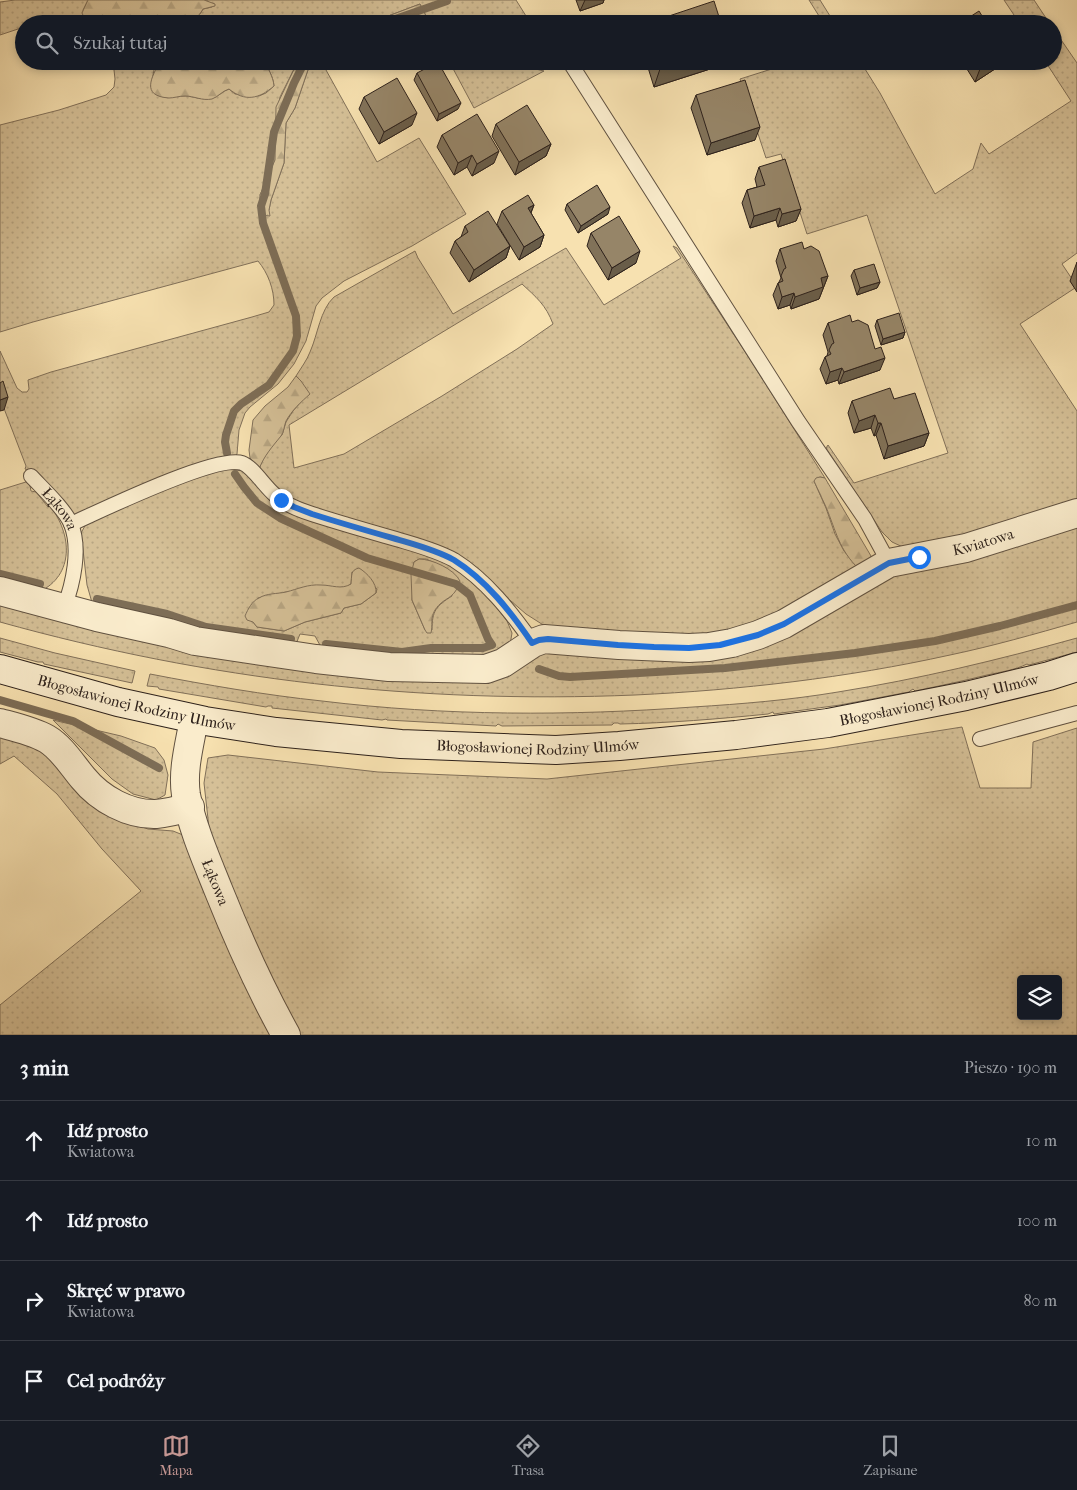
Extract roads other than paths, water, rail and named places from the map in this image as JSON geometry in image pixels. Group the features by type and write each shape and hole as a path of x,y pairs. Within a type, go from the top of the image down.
{"street":[{"name":"Kwiatowa","path":"532,643 548,639 654,647 689,648 720,645 758,635 784,624 889,563 966,548 1077,513"},
{"path":"0,591 195,641 316,659 389,667 486,669 502,663 532,643"},
{"name":"Błogosławionej Rodziny Ulmów","path":"0,669 108,700 194,719 276,732 400,744 556,750 736,735 828,723 966,696 1077,667"},
{"name":"Łąkowa","path":"194,719 186,770 186,793 190,807 208,865 236,933 270,1006 286,1035"},
{"path":"0,722 47,739 66,756 85,780 102,796 121,807 140,813 155,814 190,807"}],"lane":[{"path":"575,70 798,421 865,519 889,563"},
{"path":"71,524 199,470 231,462 241,462 248,466 263,484 281,500 294,507 433,550 452,560 477,578 502,603 517,620 532,643"},
{"name":"Łąkowa","path":"31,476 64,513 71,524 74,542 73,577 64,608"},
{"path":"980,738 1077,713"}],"waterway":[{"path":"407,15 447,1"},
{"path":"227,453 226,435 234,411 269,385 293,351 297,336 296,316 263,223 261,206 265,194 274,132 300,70"},
{"path":"235,474 257,503 280,518 367,558 456,584 470,595 492,645 483,648 431,648 402,652 326,644"},
{"path":"0,574 40,584"},
{"path":"97,599 167,614 206,627 291,639"},
{"path":"539,669 559,676 570,677 725,668 855,653 935,641 1077,605"},
{"path":"0,700 73,721 159,768"}]}
